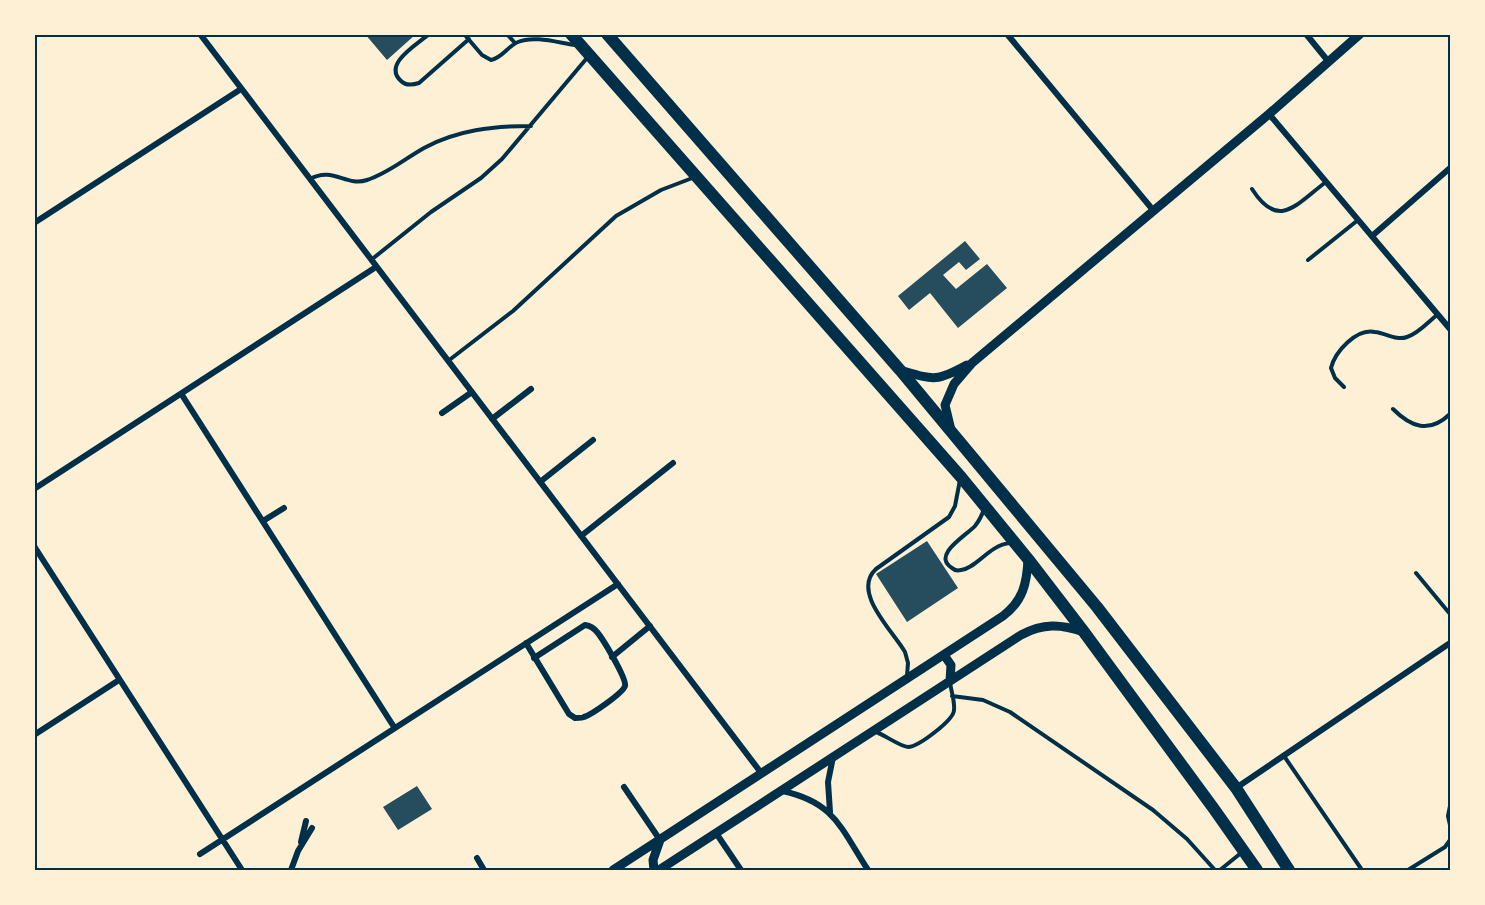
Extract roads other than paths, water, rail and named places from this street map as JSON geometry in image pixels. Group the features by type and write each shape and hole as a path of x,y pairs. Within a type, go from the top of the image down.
{"main road":[{"path":"571,34 961,477 1084,632 1257,870"},
{"path":"611,37 900,370 1097,607 1236,788 1289,870"}],"street":[{"path":"200,34 762,774"},
{"path":"1007,34 1153,210"},
{"path":"1306,34 1328,61"},
{"path":"952,432 945,405 954,384 972,363 1269,114 1360,34"},
{"path":"34,223 241,89"},
{"path":"1269,114 1450,329"},
{"path":"1372,236 1450,168"},
{"path":"34,489 376,267"},
{"path":"900,370 929,379 947,376 972,363"},
{"path":"492,419 531,389"},
{"path":"442,413 472,392"},
{"path":"182,395 394,727"},
{"path":"540,482 593,440"},
{"path":"581,536 673,463"},
{"path":"263,521 284,508"},
{"path":"34,546 242,870"},
{"path":"614,870 1010,610 1025,588 1028,559"},
{"path":"200,854 618,584"},
{"path":"526,643 534,658 569,714 574,718 584,718 620,694 625,687 625,681 612,657 598,633 591,626 585,625 534,658"},
{"path":"612,657 650,626"},
{"path":"659,870 1021,635 1038,627 1064,626 1084,632"},
{"path":"1236,788 1450,643"},
{"path":"944,655 951,665 950,681"},
{"path":"34,735 119,680"},
{"path":"830,813 828,782 834,757"},
{"path":"624,787 660,840"},
{"path":"782,791 812,799 830,813 867,870"},
{"path":"291,870 306,821"},
{"path":"298,851 312,828"},
{"path":"716,833 741,870"},
{"path":"654,870 653,860 660,840"},
{"path":"477,858 484,870"}],"lane":[{"path":"429,34 398,62 396,72 404,84 419,83 469,39"},
{"path":"370,260 492,169 531,126 586,51 530,39 515,43 500,56 491,60 484,57 464,34"},
{"path":"507,34 515,43"},
{"path":"539,34 544,41"},
{"path":"309,179 330,174 355,182 368,180 436,142 452,136 501,126 531,126"},
{"path":"448,361 513,311 616,216 661,190 697,177"},
{"path":"1252,189 1267,208 1278,213 1287,211 1326,182"},
{"path":"1308,260 1358,220"},
{"path":"1344,387 1335,378 1331,368 1336,355 1353,339 1366,332 1374,331 1398,339 1406,338 1438,314"},
{"path":"1393,409 1406,422 1420,426 1432,425 1450,414"},
{"path":"906,679 909,669 907,658 870,601 867,582 876,569 949,517 955,506 961,477"},
{"path":"984,506 975,526 946,553 948,565 954,570 962,570 997,546 1015,543"},
{"path":"1416,573 1450,614"},
{"path":"873,731 902,746 913,746 950,720 955,709 950,681"},
{"path":"952,696 983,700 1010,712 1153,810 1187,839 1215,870"},
{"path":"1284,756 1362,870"},
{"path":"1450,806 1448,816 1450,825"},
{"path":"1408,870 1445,847 1450,840"},
{"path":"1220,870 1244,851"}]}
